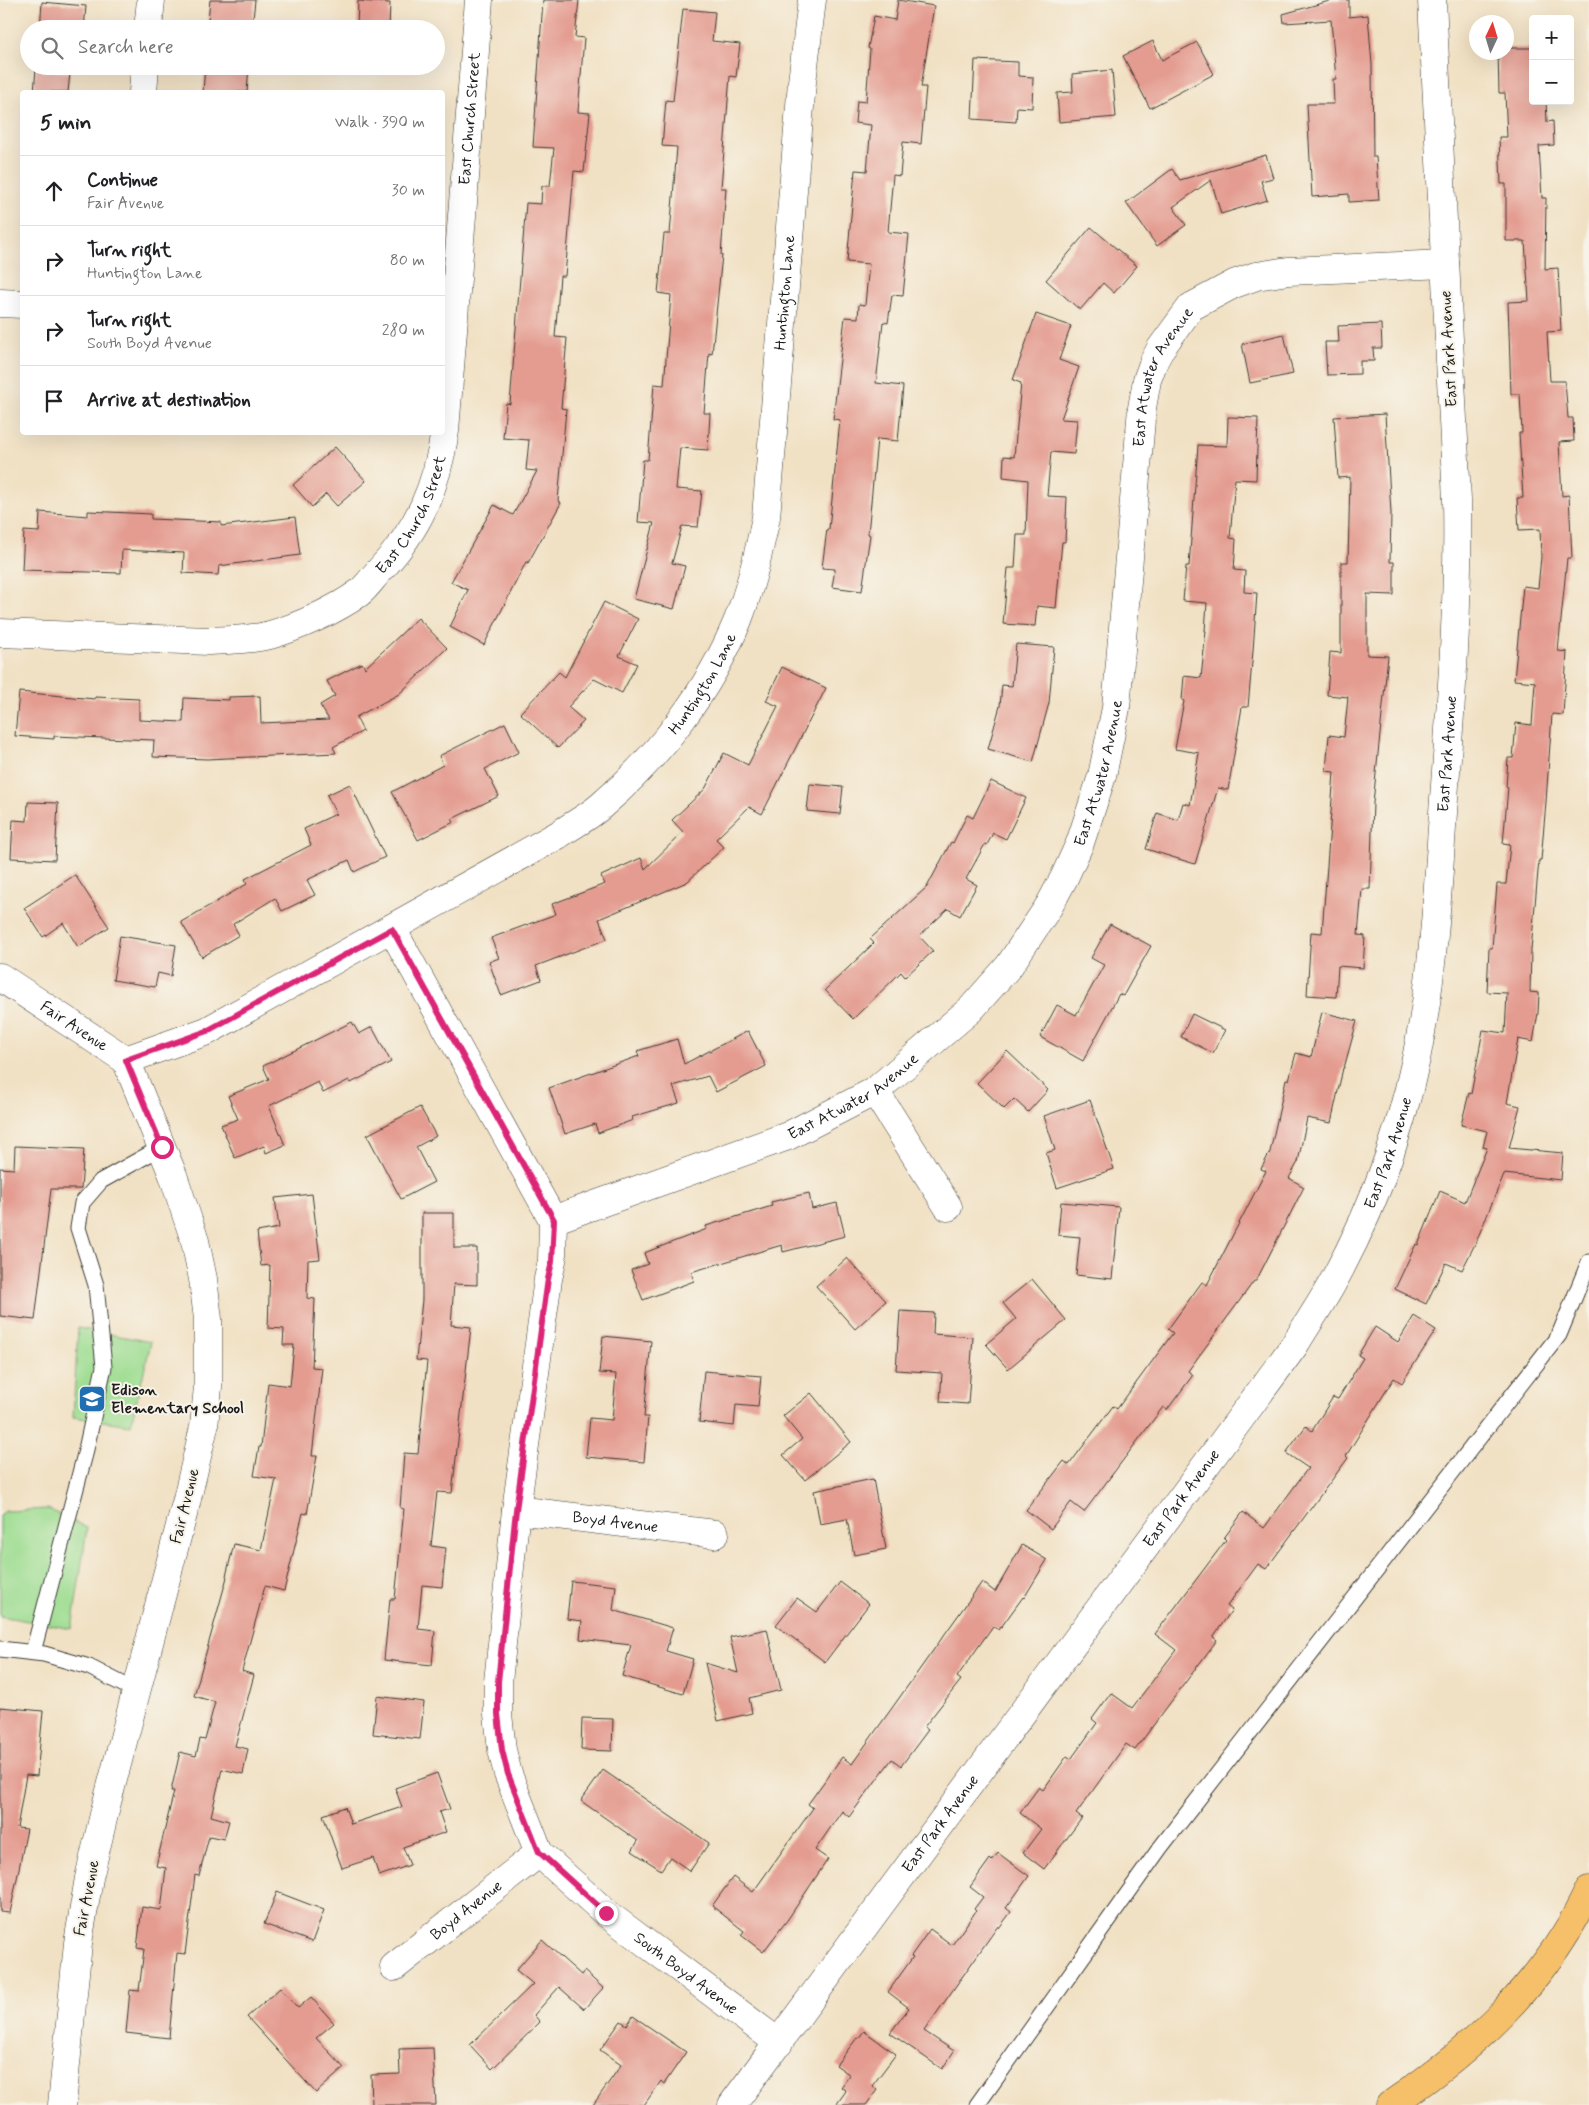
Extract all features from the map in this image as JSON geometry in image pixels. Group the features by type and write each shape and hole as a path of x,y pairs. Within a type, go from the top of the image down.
{"highway":[{"path":"1390,2105 1456,2058 1492,2025 1529,1985 1561,1942 1589,1890"}],"street":[{"path":"149,20 150,0"},
{"name":"East Church Street","path":"445,425 479,0"},
{"name":"Huntington Lane","path":"126,1060 207,1031 558,835 601,806 641,768 673,730 707,682 738,619 757,561 768,492 801,92 812,0"},
{"name":"East Park Avenue","path":"732,2105 1294,1346 1332,1283 1380,1181 1405,1103 1423,1022 1434,938 1455,640 1458,565 1457,500 1432,0"},
{"path":"143,90 144,75"},
{"name":"East Atwater Avenue","path":"554,1220 788,1136 874,1091 971,1009 1009,966 1049,906 1080,843 1102,776 1116,708 1142,408 1147,380 1162,348 1191,307 1234,284 1256,276 1288,271 1445,264"},
{"path":"0,303 20,304"},
{"name":"East Church Street","path":"0,633 209,641 238,640 268,635 294,627 360,592 389,561 409,535 432,489 440,461 444,435"},
{"path":"392,929 554,1220"},
{"name":"Fair Avenue","path":"0,977 126,1060 162,1147 195,1241 203,1279 208,1319 208,1388 204,1428 89,1878 78,1943 62,2105"},
{"path":"874,1091 948,1207"},
{"name":"South Boyd Avenue","path":"554,1220 552,1262 548,1279 516,1510 498,1682 498,1714 502,1750 508,1774 539,1852 606,1913 780,2042"},
{"name":"Boyd Avenue","path":"516,1510 715,1534"},
{"name":"Boyd Avenue","path":"394,1967 539,1852"}],"lane":[{"path":"33,1652 85,1454 104,1367 96,1285 78,1228 82,1203 101,1181 162,1147"},
{"path":"978,2105 1160,1848 1559,1335 1589,1262"},
{"path":"0,1649 33,1652 89,1667 136,1691"}],"green space":[{"path":"78,1328 151,1342 131,1425 73,1417"},
{"path":"48,1509 87,1528 72,1629 0,1616 0,1516 5,1511"}],"building":[{"path":"210,0 255,0 253,20 208,20"},
{"path":"543,0 579,0 575,37 584,38 578,112 590,113 584,172 574,171 565,276 560,276 555,337 567,338 561,408 566,409 558,501 561,503 528,563 526,562 484,645 450,627 468,590 451,582 494,505 513,515 537,471 526,470 529,440 503,438 506,403 510,404 526,203 541,204 542,186 550,186 554,148 533,147"},
{"path":"898,0 934,6 921,87 926,87 921,144 903,142 900,176 893,175 888,232 909,234 903,296 892,295 888,323 883,322 876,383 903,386 898,441 877,439 868,534 870,535 862,591 832,587 835,569 822,568 827,529 829,529 840,420 833,419 845,317 858,318 859,304 865,305 869,264 847,262 855,170 867,171 871,125 855,123 857,101 866,102 870,49 868,48 874,16 895,20"},
{"path":"1333,0 1349,0 1349,17 1368,15 1372,65 1373,157 1376,157 1379,200 1349,202 1349,194 1312,197 1307,104 1334,104 1333,79 1336,79 1331,20 1284,23 1283,14"},
{"path":"358,1 390,3 389,20 357,20"},
{"path":"42,2 86,6 85,20 41,20"},
{"path":"683,9 715,12 712,41 740,44 736,77 730,76 721,188 726,188 722,255 712,354 709,353 704,413 710,413 708,450 680,448 676,489 702,491 698,527 682,526 672,563 685,566 674,609 634,599 654,523 638,522 643,460 648,460 654,384 664,385 671,295 658,293 664,234 670,234 677,147 662,146 666,100 673,101"},
{"path":"1153,41 1162,60 1197,42 1214,74 1150,108 1123,56"},
{"path":"1514,48 1529,48 1529,105 1546,105 1547,122 1553,121 1554,145 1539,146 1542,198 1546,198 1545,269 1558,268 1561,331 1547,332 1550,381 1565,381 1568,418 1573,418 1574,441 1559,442 1562,496 1569,495 1572,558 1567,558 1558,651 1567,652 1563,715 1552,714 1541,860 1539,860 1531,950 1530,992 1539,993 1538,1013 1533,1042 1518,1039 1507,1103 1520,1106 1509,1148 1563,1153 1561,1180 1504,1174 1476,1242 1462,1270 1446,1263 1426,1304 1395,1289 1416,1244 1418,1245 1440,1191 1465,1202 1487,1148 1483,1147 1487,1131 1461,1125 1469,1093 1471,1094 1483,1030 1505,1033 1507,993 1487,992 1489,948 1492,948 1497,884 1506,884 1510,845 1503,844 1508,787 1506,787 1508,758 1513,758 1516,723 1532,725 1535,682 1514,680 1523,586 1538,588 1541,557 1540,529 1519,530 1517,498 1523,498 1519,433 1522,433 1520,394 1511,394 1508,302 1529,301 1525,241 1506,241 1506,184 1501,184 1499,137 1507,137 1505,93 1499,93 1498,60 1514,60"},
{"path":"975,60 1018,62 1018,76 1033,77 1032,108 1017,107 1016,122 972,119"},
{"path":"1112,70 1116,117 1059,122 1057,93 1073,92 1072,74"},
{"path":"35,75 70,75 68,90 34,90"},
{"path":"204,75 248,75 247,90 203,90"},
{"path":"1266,155 1273,178 1261,181 1267,200 1221,214 1211,180 1173,207 1186,225 1157,246 1126,203 1172,169 1180,180"},
{"path":"1091,227 1137,266 1114,293 1103,283 1080,310 1046,280"},
{"path":"1036,314 1071,326 1059,360 1079,367 1061,419 1077,420 1074,454 1051,452 1047,496 1067,497 1065,542 1062,542 1056,608 1037,606 1035,626 1003,624 1008,568 1015,568 1017,535 1026,535 1028,480 1003,477 1004,456 1014,457 1021,383 1013,380"},
{"path":"1381,324 1382,348 1373,348 1374,361 1360,361 1360,374 1327,375 1325,342 1339,342 1338,326"},
{"path":"1284,334 1293,374 1250,383 1242,344"},
{"path":"1385,414 1391,513 1390,562 1394,562 1394,595 1367,594 1367,655 1388,656 1373,803 1370,889 1362,889 1358,935 1365,936 1363,968 1338,966 1336,997 1307,995 1311,932 1322,933 1334,772 1326,771 1329,735 1344,737 1348,697 1327,695 1330,652 1341,653 1341,562 1348,562 1350,477 1338,478 1334,417"},
{"path":"1228,417 1258,418 1256,480 1235,479 1230,538 1236,539 1234,570 1245,571 1244,592 1257,593 1253,651 1248,707 1242,707 1228,790 1218,788 1195,864 1146,849 1157,813 1178,820 1183,803 1190,805 1199,753 1175,749 1184,701 1182,700 1184,676 1201,678 1207,603 1183,601 1186,566 1189,566 1198,445 1227,446"},
{"path":"335,447 366,481 337,506 326,494 312,507 293,485"},
{"path":"88,511 151,514 151,519 221,522 221,526 295,517 300,555 219,566 218,575 183,573 184,553 122,550 121,573 22,570 24,531 39,532 40,512 88,516"},
{"path":"604,602 638,619 619,656 637,664 622,693 594,679 568,707 584,721 558,748 520,713 559,672 565,677"},
{"path":"418,618 447,648 399,694 356,717 363,731 333,747 336,753 207,759 153,757 154,740 54,736 54,739 15,736 19,692 95,699 95,697 139,699 139,720 183,722 184,698 229,700 229,697 260,696 261,723 329,720 320,705 335,696 327,681 362,663 365,668"},
{"path":"1016,644 1054,647 1049,703 1033,762 988,749 1000,706 1002,685 1012,686"},
{"path":"782,667 826,688 762,814 749,807 716,839 724,847 687,882 599,919 607,939 536,966 541,980 501,995 489,962 499,958 491,938 556,914 552,904 605,884 601,876 641,858 645,869 683,832 672,820 705,789 724,753 748,765 778,706 766,701"},
{"path":"505,723 519,752 485,769 499,796 452,819 454,822 418,840 392,792 443,765 439,756"},
{"path":"991,781 1026,798 1006,839 993,833 987,845 985,844 966,879 977,885 960,916 948,909 919,936 933,951 905,977 901,972 853,1019 825,990 874,943 870,939 927,887 967,815 973,818"},
{"path":"350,784 385,857 354,872 349,860 307,880 315,895 282,911 275,898 233,924 239,935 202,957 181,922 247,884 245,879 311,845 304,829 336,814 327,795"},
{"path":"810,784 843,787 840,814 807,811"},
{"path":"28,802 58,803 55,860 11,858 13,820 27,821"},
{"path":"75,875 109,927 78,947 63,923 43,937 24,908"},
{"path":"1110,924 1151,946 1123,996 1119,994 1083,1061 1040,1037 1057,1005 1076,1015 1104,965 1091,958"},
{"path":"120,936 176,945 171,976 158,973 155,987 113,980"},
{"path":"1322,1012 1357,1021 1343,1068 1331,1123 1307,1118 1298,1162 1289,1178 1304,1187 1256,1281 1254,1281 1188,1371 1193,1375 1167,1410 1163,1407 1084,1512 1071,1502 1051,1529 1026,1510 1064,1461 1069,1465 1113,1406 1117,1409 1173,1333 1168,1329 1202,1282 1207,1285 1266,1171 1261,1169 1270,1152 1286,1079 1289,1080 1296,1053 1311,1057"},
{"path":"1192,1014 1225,1030 1213,1053 1181,1037"},
{"path":"352,1022 359,1034 372,1027 391,1062 351,1083 349,1080 323,1093 318,1082 269,1106 285,1145 266,1153 264,1146 235,1158 221,1125 238,1119 228,1096 269,1079 263,1066"},
{"path":"748,1031 766,1066 716,1092 708,1076 673,1086 679,1103 632,1117 633,1120 598,1133 595,1124 565,1134 549,1088 639,1056 637,1051 677,1039 684,1064"},
{"path":"1007,1051 1048,1090 1028,1112 1014,1099 1004,1109 977,1083"},
{"path":"1090,1100 1114,1169 1057,1188 1046,1153 1055,1150 1044,1116"},
{"path":"420,1107 436,1136 416,1147 434,1182 401,1199 367,1135"},
{"path":"15,1146 84,1149 81,1189 51,1189 35,1320 0,1316 0,1168 14,1169"},
{"path":"809,1193 812,1209 837,1203 845,1236 783,1252 782,1245 691,1272 694,1281 643,1300 631,1270 648,1264 644,1253 707,1229 706,1226 772,1206 771,1202"},
{"path":"312,1194 320,1259 308,1260 307,1298 315,1299 312,1367 322,1368 312,1456 317,1456 307,1514 303,1513 284,1591 265,1586 242,1671 254,1675 235,1746 248,1749 243,1774 222,1769 211,1816 229,1821 224,1839 209,1836 199,1876 195,1875 185,1954 177,1953 169,2038 126,2033 130,1990 139,1991 144,1949 137,1948 142,1907 161,1910 166,1868 156,1866 174,1791 171,1791 180,1752 196,1756 200,1739 205,1740 215,1702 194,1696 227,1577 234,1544 261,1550 276,1479 254,1476 259,1447 261,1447 268,1383 290,1386 294,1345 283,1345 284,1329 268,1328 270,1265 261,1266 257,1232 279,1228 275,1198"},
{"path":"1061,1202 1119,1207 1112,1279 1076,1275 1080,1237 1058,1235"},
{"path":"422,1213 454,1213 454,1248 477,1248 477,1285 454,1284 451,1325 471,1327 452,1493 437,1492 431,1546 446,1548 442,1587 422,1585 418,1629 435,1631 432,1665 384,1660 390,1599 395,1599 404,1509 400,1508 404,1453 418,1454 427,1361 416,1360 422,1300"},
{"path":"847,1258 886,1301 855,1329 816,1286"},
{"path":"1032,1279 1066,1320 1008,1369 986,1344 1016,1319 1003,1303"},
{"path":"900,1311 934,1313 933,1334 973,1337 968,1404 940,1402 942,1373 896,1370"},
{"path":"1414,1316 1436,1330 1402,1383 1394,1378 1346,1456 1348,1458 1266,1569 1258,1564 1227,1606 1232,1610 1213,1637 1217,1640 1135,1750 1126,1744 1076,1814 1082,1818 1044,1869 1023,1853 1041,1829 1020,1813 1039,1787 1043,1790 1067,1756 1071,1759 1097,1723 1092,1719 1111,1693 1132,1708 1176,1650 1155,1634 1226,1540 1224,1538 1243,1512 1264,1528 1308,1468 1286,1453 1306,1426 1312,1431 1333,1397 1338,1399 1363,1358 1358,1355 1375,1327 1398,1342"},
{"path":"603,1336 651,1341 644,1417 648,1417 644,1462 586,1457 590,1418 612,1420 616,1374 599,1373"},
{"path":"704,1371 761,1376 758,1407 736,1405 734,1426 699,1422"},
{"path":"811,1393 851,1442 805,1480 783,1455 802,1439 783,1416"},
{"path":"873,1479 886,1549 854,1555 847,1519 820,1524 814,1491"},
{"path":"1022,1545 1047,1560 1024,1598 999,1630 993,1626 957,1677 961,1680 924,1727 928,1730 901,1766 892,1759 849,1817 842,1811 815,1850 828,1859 788,1919 763,1952 741,1935 744,1931 712,1906 733,1877 753,1892 813,1808 808,1804 842,1757 852,1764 982,1582 995,1592"},
{"path":"571,1581 616,1586 613,1610 673,1628 666,1651 693,1659 683,1694 622,1676 631,1645 580,1639 582,1621 567,1619"},
{"path":"840,1582 869,1604 825,1662 776,1625 797,1598 817,1612"},
{"path":"767,1629 781,1690 749,1698 752,1713 718,1721 705,1663 738,1673 730,1637"},
{"path":"377,1696 424,1702 420,1739 373,1734"},
{"path":"0,1707 43,1711 37,1776 26,1775 17,1828 27,1829 10,1913 0,1912"},
{"path":"582,1718 613,1719 612,1751 581,1750"},
{"path":"603,1770 709,1843 690,1871 670,1857 661,1870 632,1851 638,1841 581,1801"},
{"path":"437,1773 450,1809 439,1812 446,1832 403,1847 410,1865 379,1876 373,1858 342,1868 323,1815 345,1807 351,1824 402,1807 395,1788"},
{"path":"998,1853 1029,1876 1006,1908 1011,1912 999,1928 998,1926 924,2031 954,2051 942,2069 890,2033 909,2008 888,1992 930,1929 952,1945 976,1911 974,1909 983,1897 970,1887 990,1859 992,1861"},
{"path":"277,1892 324,1910 312,1942 264,1924"},
{"path":"542,1940 581,1975 584,1971 603,1988 584,2009 559,1987 534,2015 540,2022 492,2069 470,2045 533,1984 516,1970"},
{"path":"280,1988 298,2008 311,1997 334,2023 316,2038 344,2068 316,2093 247,2017"},
{"path":"633,2016 686,2052 664,2084 661,2081 644,2105 593,2105 621,2065 600,2050 621,2021 627,2025"},
{"path":"864,2031 896,2054 872,2086 877,2090 866,2105 836,2105 846,2091 841,2087 850,2075 836,2065"},
{"path":"433,2048 436,2105 372,2105 371,2075 400,2074 399,2049"}],"place":[{"name":"Edison Elementary School","path":"92,1399"}],"route":[{"path":"162,1147 126,1060 207,1031 392,929 554,1220 552,1262 548,1279 516,1510 498,1682 498,1714 502,1750 508,1774 539,1852 606,1913"}]}
